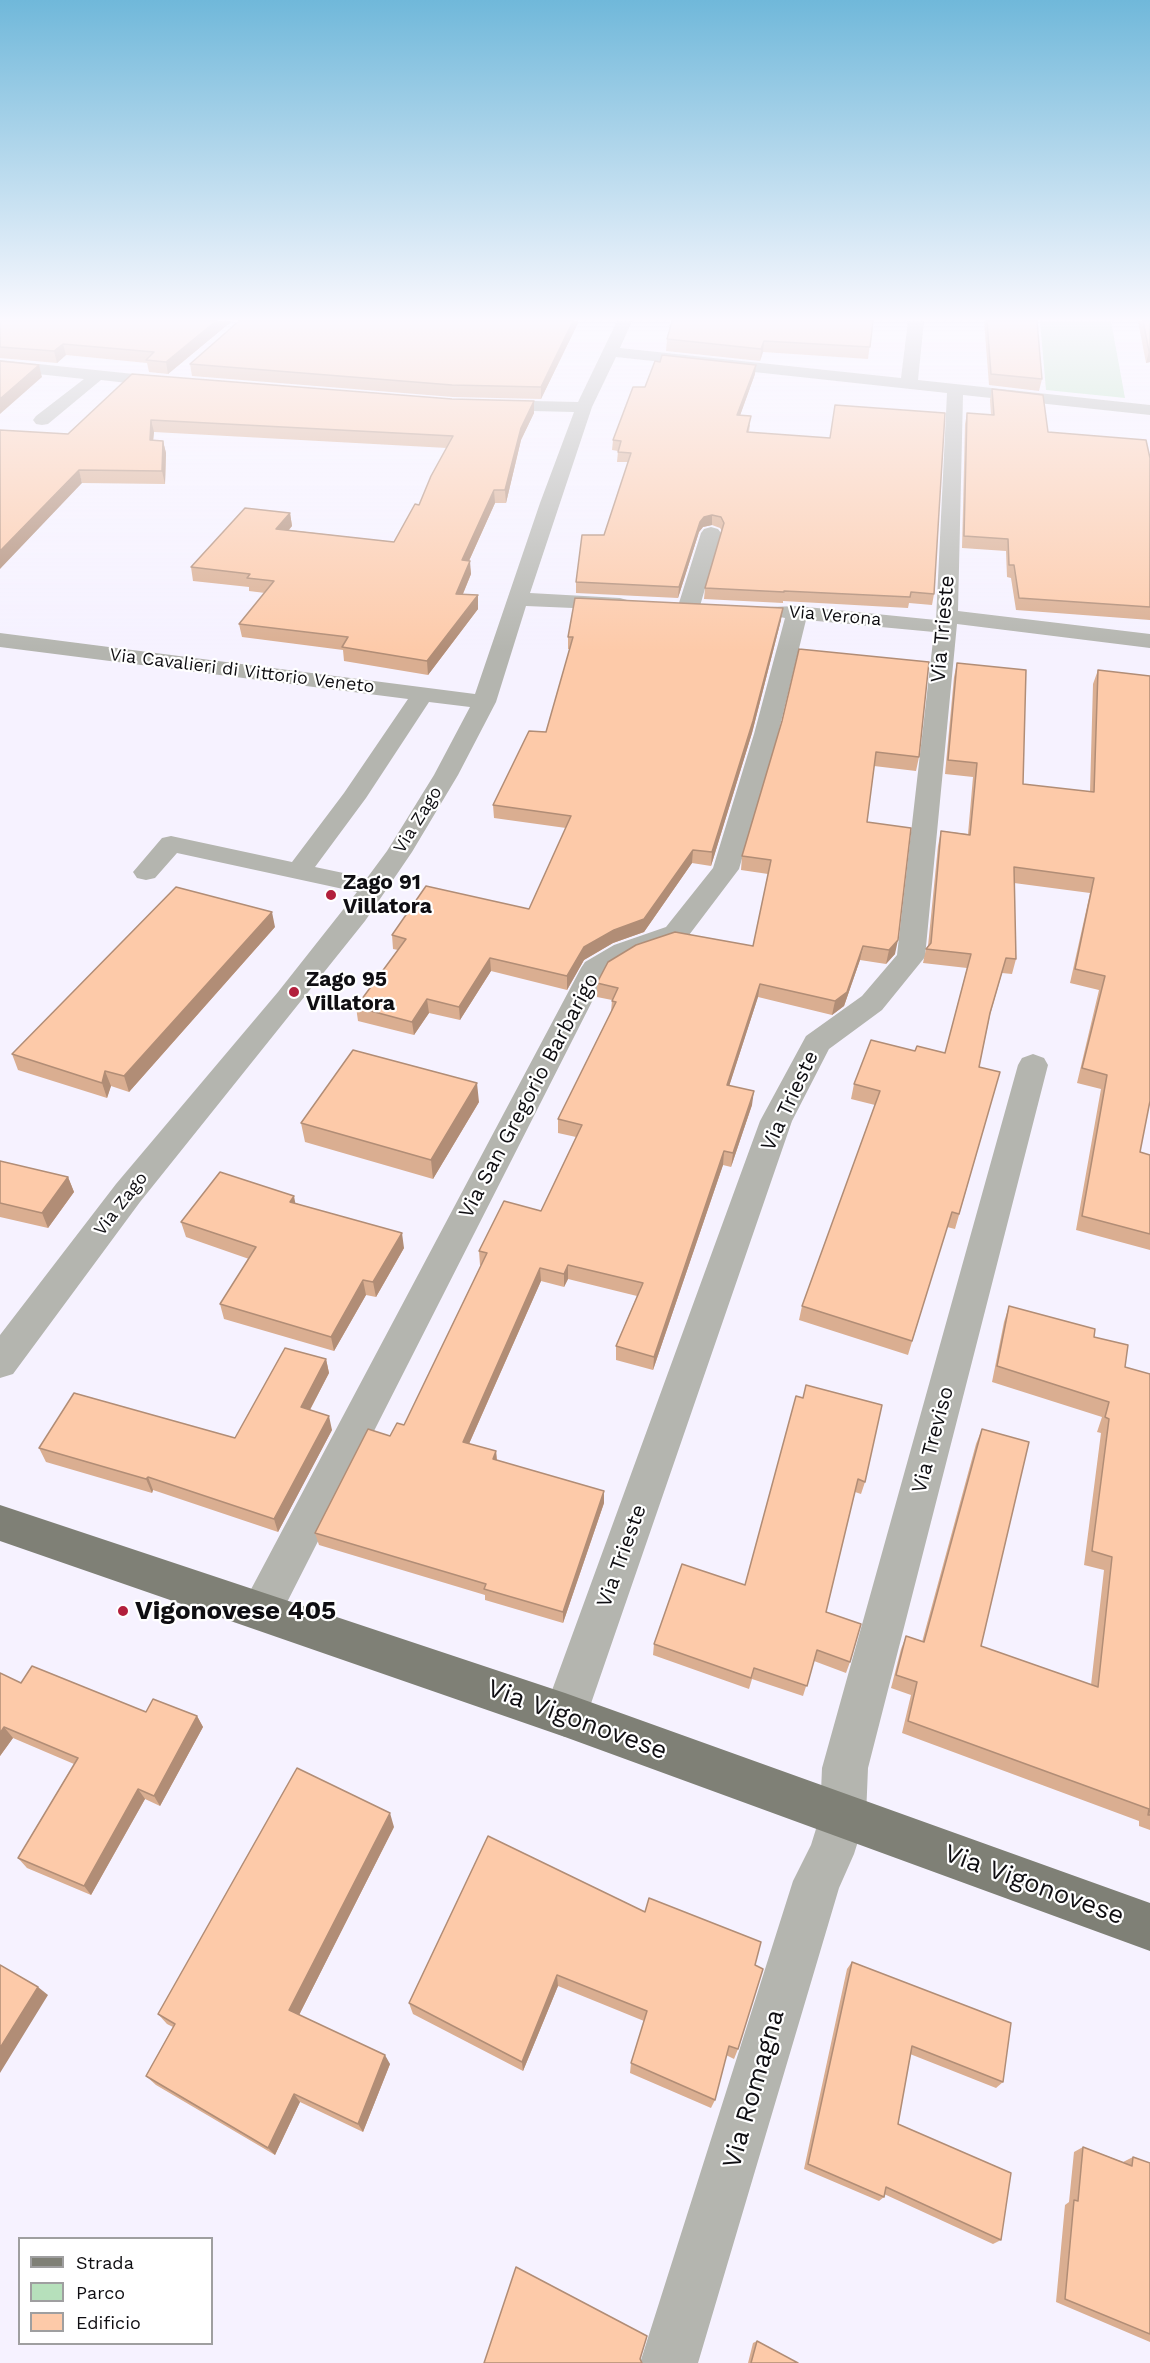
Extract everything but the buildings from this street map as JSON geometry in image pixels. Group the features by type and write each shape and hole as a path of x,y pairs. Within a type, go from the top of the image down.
{"main road":[{"name":"Via Vigonovese","path":"0,1523 565,1715 1150,1927"}],"street":[{"name":"Via Zago","path":"0,1363 128,1193 288,999 399,852 446,775 483,702 575,431"},
{"name":"Via Trieste","path":"565,1715 777,1121 817,1043 872,1003 911,957 946,621 953,431"},
{"path":"689,606 711,532"},
{"path":"519,599 642,604"},
{"path":"666,605 711,608"},
{"name":"Via Verona","path":"754,610 946,621 1150,641"},
{"name":"Via San Gregorio Barbarigo","path":"261,1610 595,968 624,951 676,933 726,869 766,734 797,612"},
{"name":"Via Cavalieri di Vittorio Veneto","path":"0,640 483,702"},
{"path":"299,871 353,798 422,695"},
{"path":"146,872 171,844 374,888"},
{"name":"Via Treviso","path":"843,1816 845,1768 1033,1065"},
{"name":"Via Romagna","path":"669,2363 817,1881 831,1854 843,1816"}],"place":[{"name":"Zago 91 Villatora","path":"331,895"},
{"name":"Zago 95 Villatora","path":"294,992"},
{"name":"Vigonovese 405","path":"123,1611"}]}
